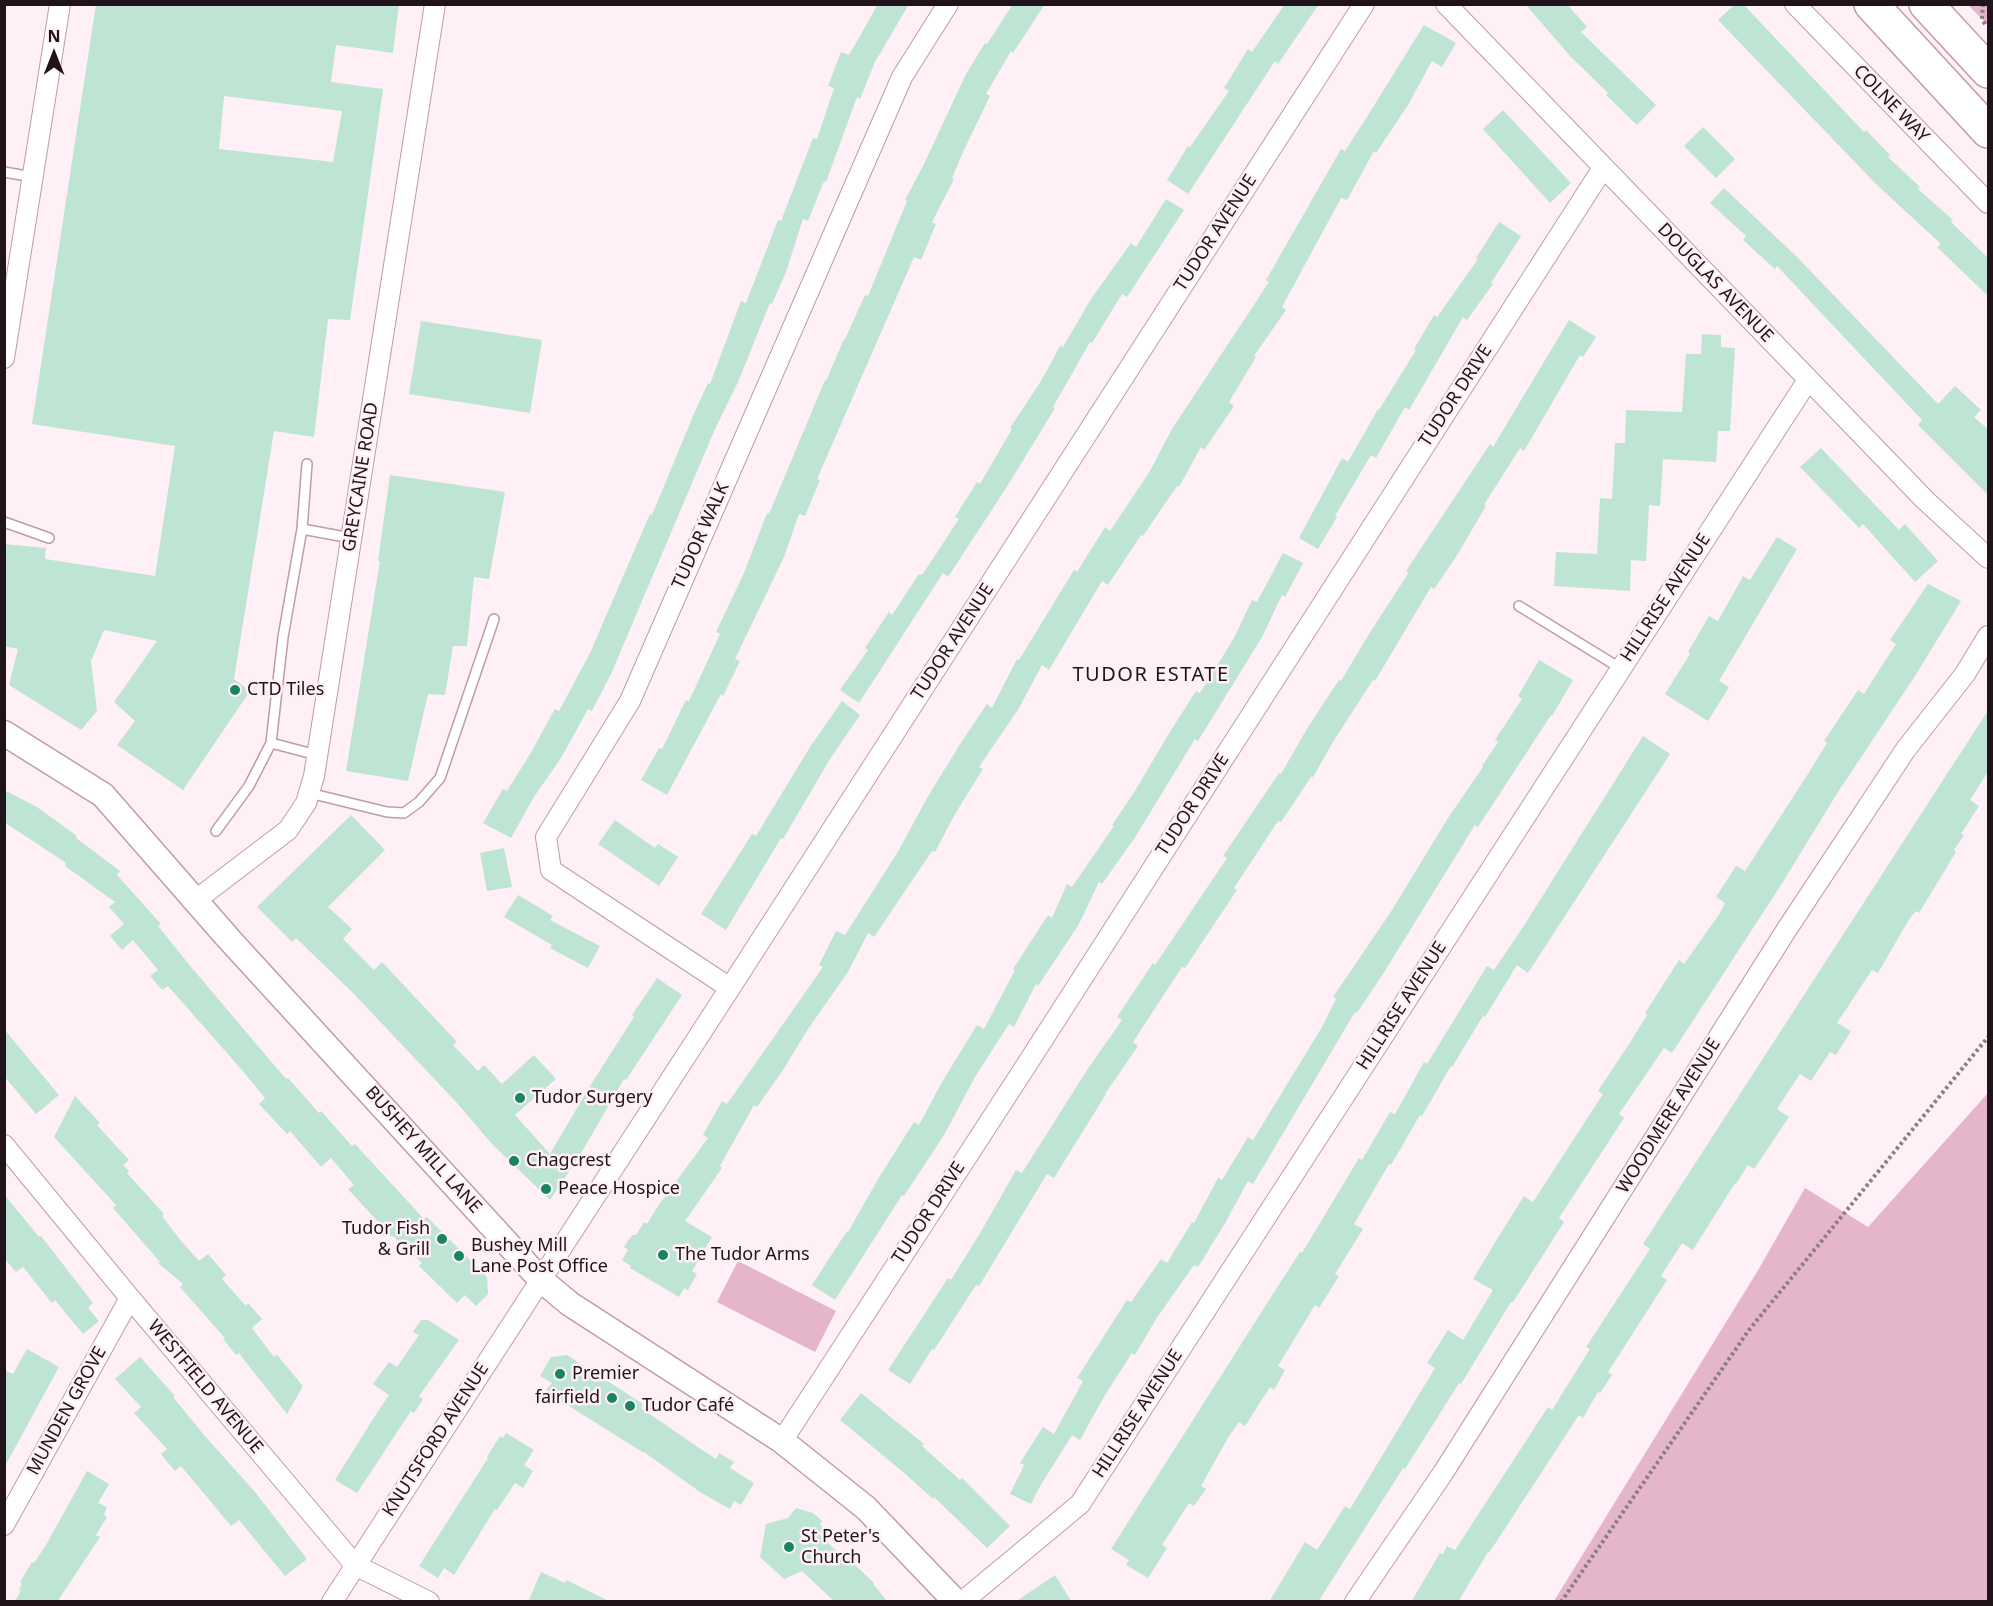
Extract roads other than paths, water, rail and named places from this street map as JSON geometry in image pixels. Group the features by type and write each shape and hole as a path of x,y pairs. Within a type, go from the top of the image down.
{"highway":[{"path":"1871,4 1989,131"},
{"path":"1926,4 1989,71"}],"street":[{"path":"4,358 11,279 33,177 60,4"},
{"name":"GREYCAINE ROAD","path":"196,900 288,830 306,803 309,793 317,755 435,4"},
{"name":"TUDOR WALK","path":"730,988 551,870 546,837 630,700 902,77 948,4"},
{"name":"TUDOR AVENUE","path":"540,1279 1364,4"},
{"name":"DOUGLAS AVENUE","path":"1446,4 1925,500 1989,558"},
{"name":"COLNE WAY","path":"1795,4 1989,203"},
{"name":"TUDOR DRIVE","path":"782,1441 1603,168"},
{"name":"HILLRISE AVENUE","path":"962,1602 1080,1504 1808,380"},
{"name":"WOODMERE AVENUE","path":"1355,1602 1475,1423 1680,1096 1886,779 1906,749 1965,674 1989,636"},
{"name":"BUSHEY MILL LANE","path":"4,733 104,795 228,939 540,1279 570,1304 782,1441 866,1508 956,1602"},
{"name":"WESTFIELD AVENUE","path":"4,1145 355,1565 429,1602"},
{"name":"KNUTSFORD AVENUE","path":"332,1602 540,1279"},
{"name":"MUNDEN GROVE","path":"4,1525 130,1298"}],"lane":[{"path":"4,172 33,177"},
{"path":"216,831 249,786 271,743 283,637 302,529 307,464"},
{"path":"4,522 49,538"},
{"path":"302,529 351,538"},
{"path":"1519,606 1620,668"},
{"path":"309,793 387,812 404,813 419,802 440,778 494,620"},
{"path":"271,743 317,755"}],"place":[{"name":"CTD Tiles","path":"235,690"},
{"name":"Tudor Surgery","path":"520,1098"},
{"name":"Chagcrest","path":"514,1161"},
{"name":"Peace Hospice","path":"546,1189"},
{"name":"Tudor Fish & Grill","path":"442,1239"},
{"name":"The Tudor Arms","path":"663,1255"},
{"name":"Bushey Mill Lane Post Office","path":"459,1256"},
{"name":"Premier","path":"560,1374"},
{"name":"fairfield","path":"612,1398"},
{"name":"Tudor Café","path":"630,1406"},
{"name":"St Peter's Church","path":"789,1547"}],"district":[{"name":"TUDOR ESTATE","path":"1151,675"}]}
